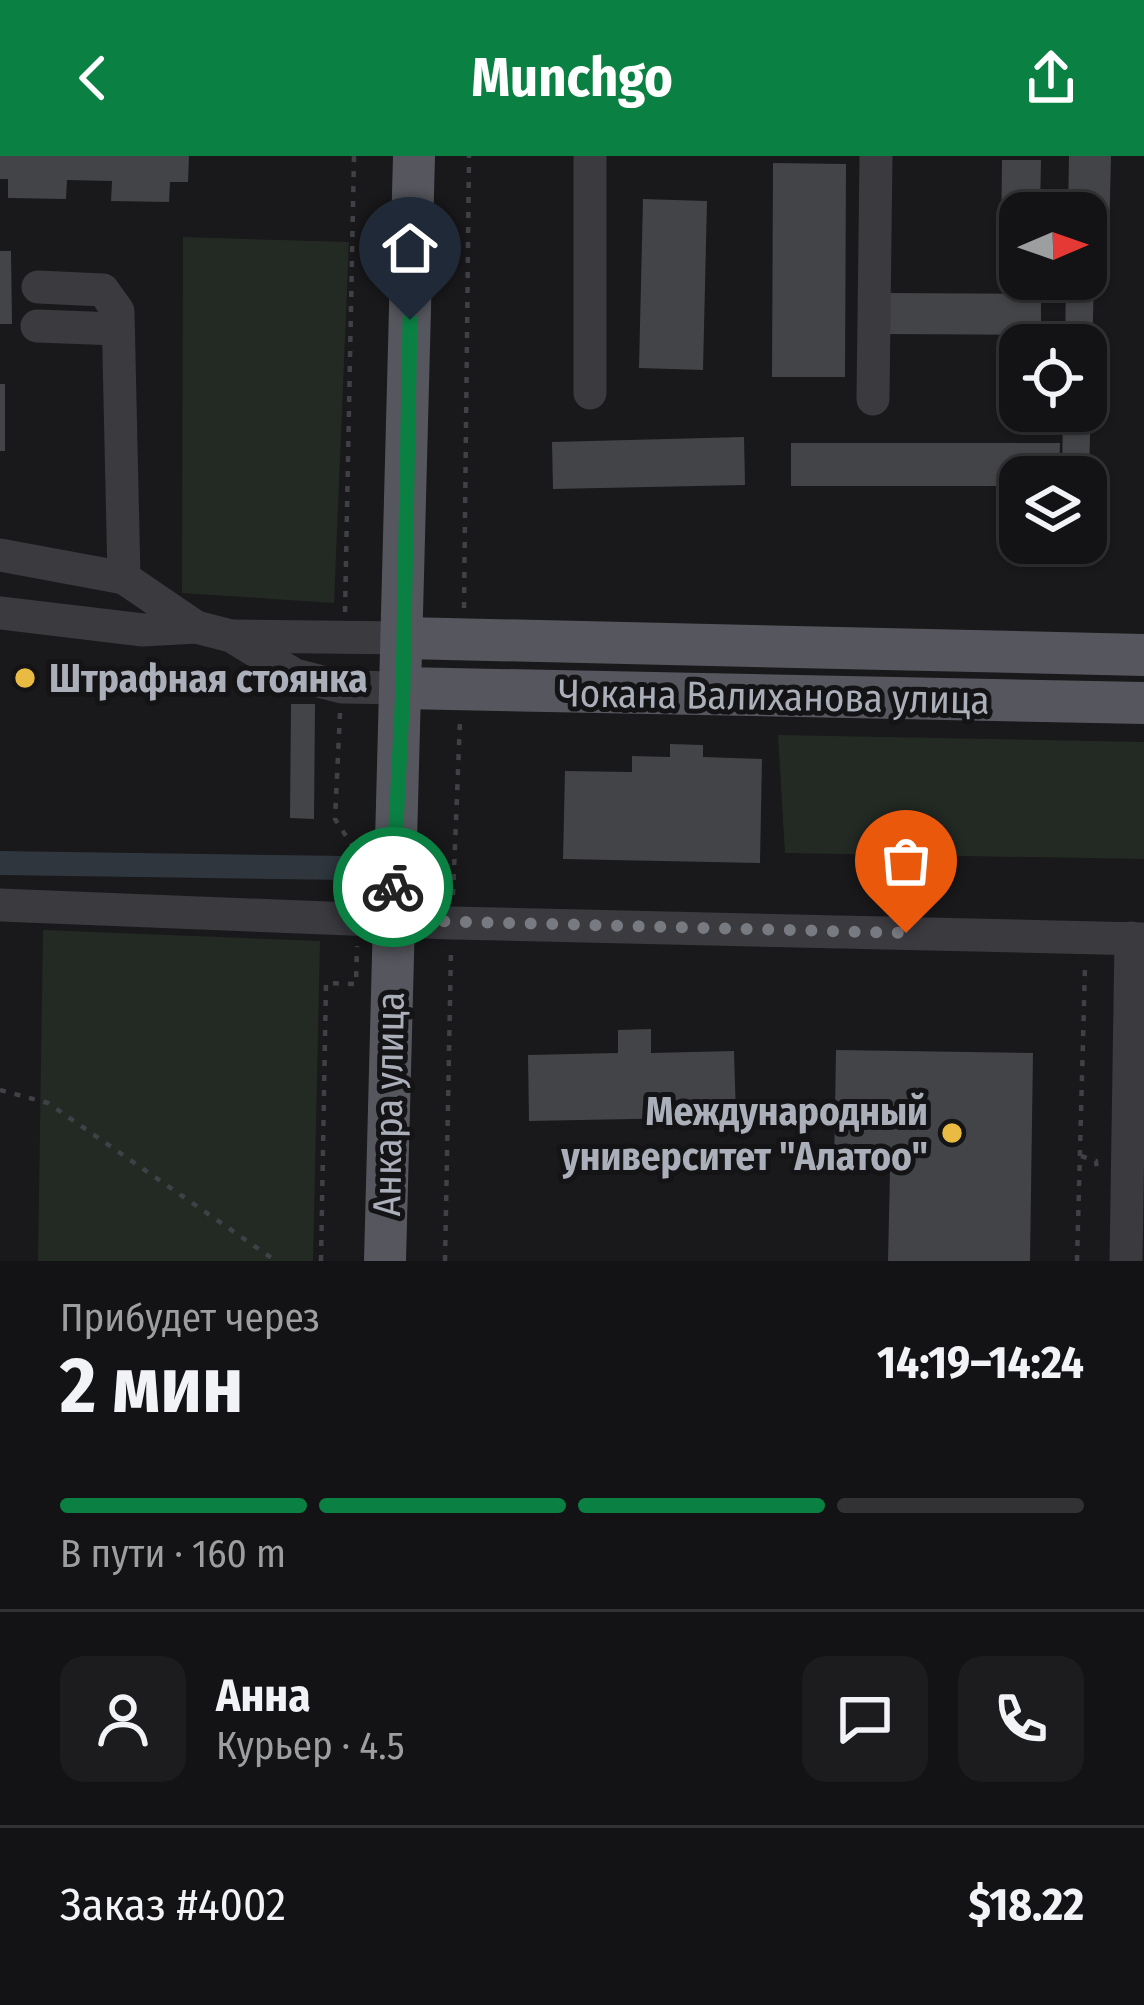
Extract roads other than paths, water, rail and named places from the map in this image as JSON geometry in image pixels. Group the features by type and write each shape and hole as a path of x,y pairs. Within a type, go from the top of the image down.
{"main road":[{"name":"Анкара улица","path":"385,1261 391,920 405,638 414,156"},
{"name":"Чокана Валиханова улица","path":"405,638 1144,655"},
{"name":"Чокана Валиханова улица","path":"403,688 1144,703"}],"street":[{"path":"590,156 590,393"},
{"path":"873,399 876,156"},
{"path":"38,287 104,290 118,311 124,578"},
{"path":"38,326 117,328"},
{"path":"0,555 124,578 196,627"},
{"path":"0,613 126,629 196,627 231,636 405,638"},
{"path":"231,636 295,675 341,687 403,688"},
{"path":"0,905 391,920 1137,938 1126,1261"}],"waterway":[{"path":"0,863 347,868"}],"place":[{"name":"Штрафная стоянка","path":"25,678"},
{"name":"Международный университет \"Алатоо\"","path":"952,1133"}]}
